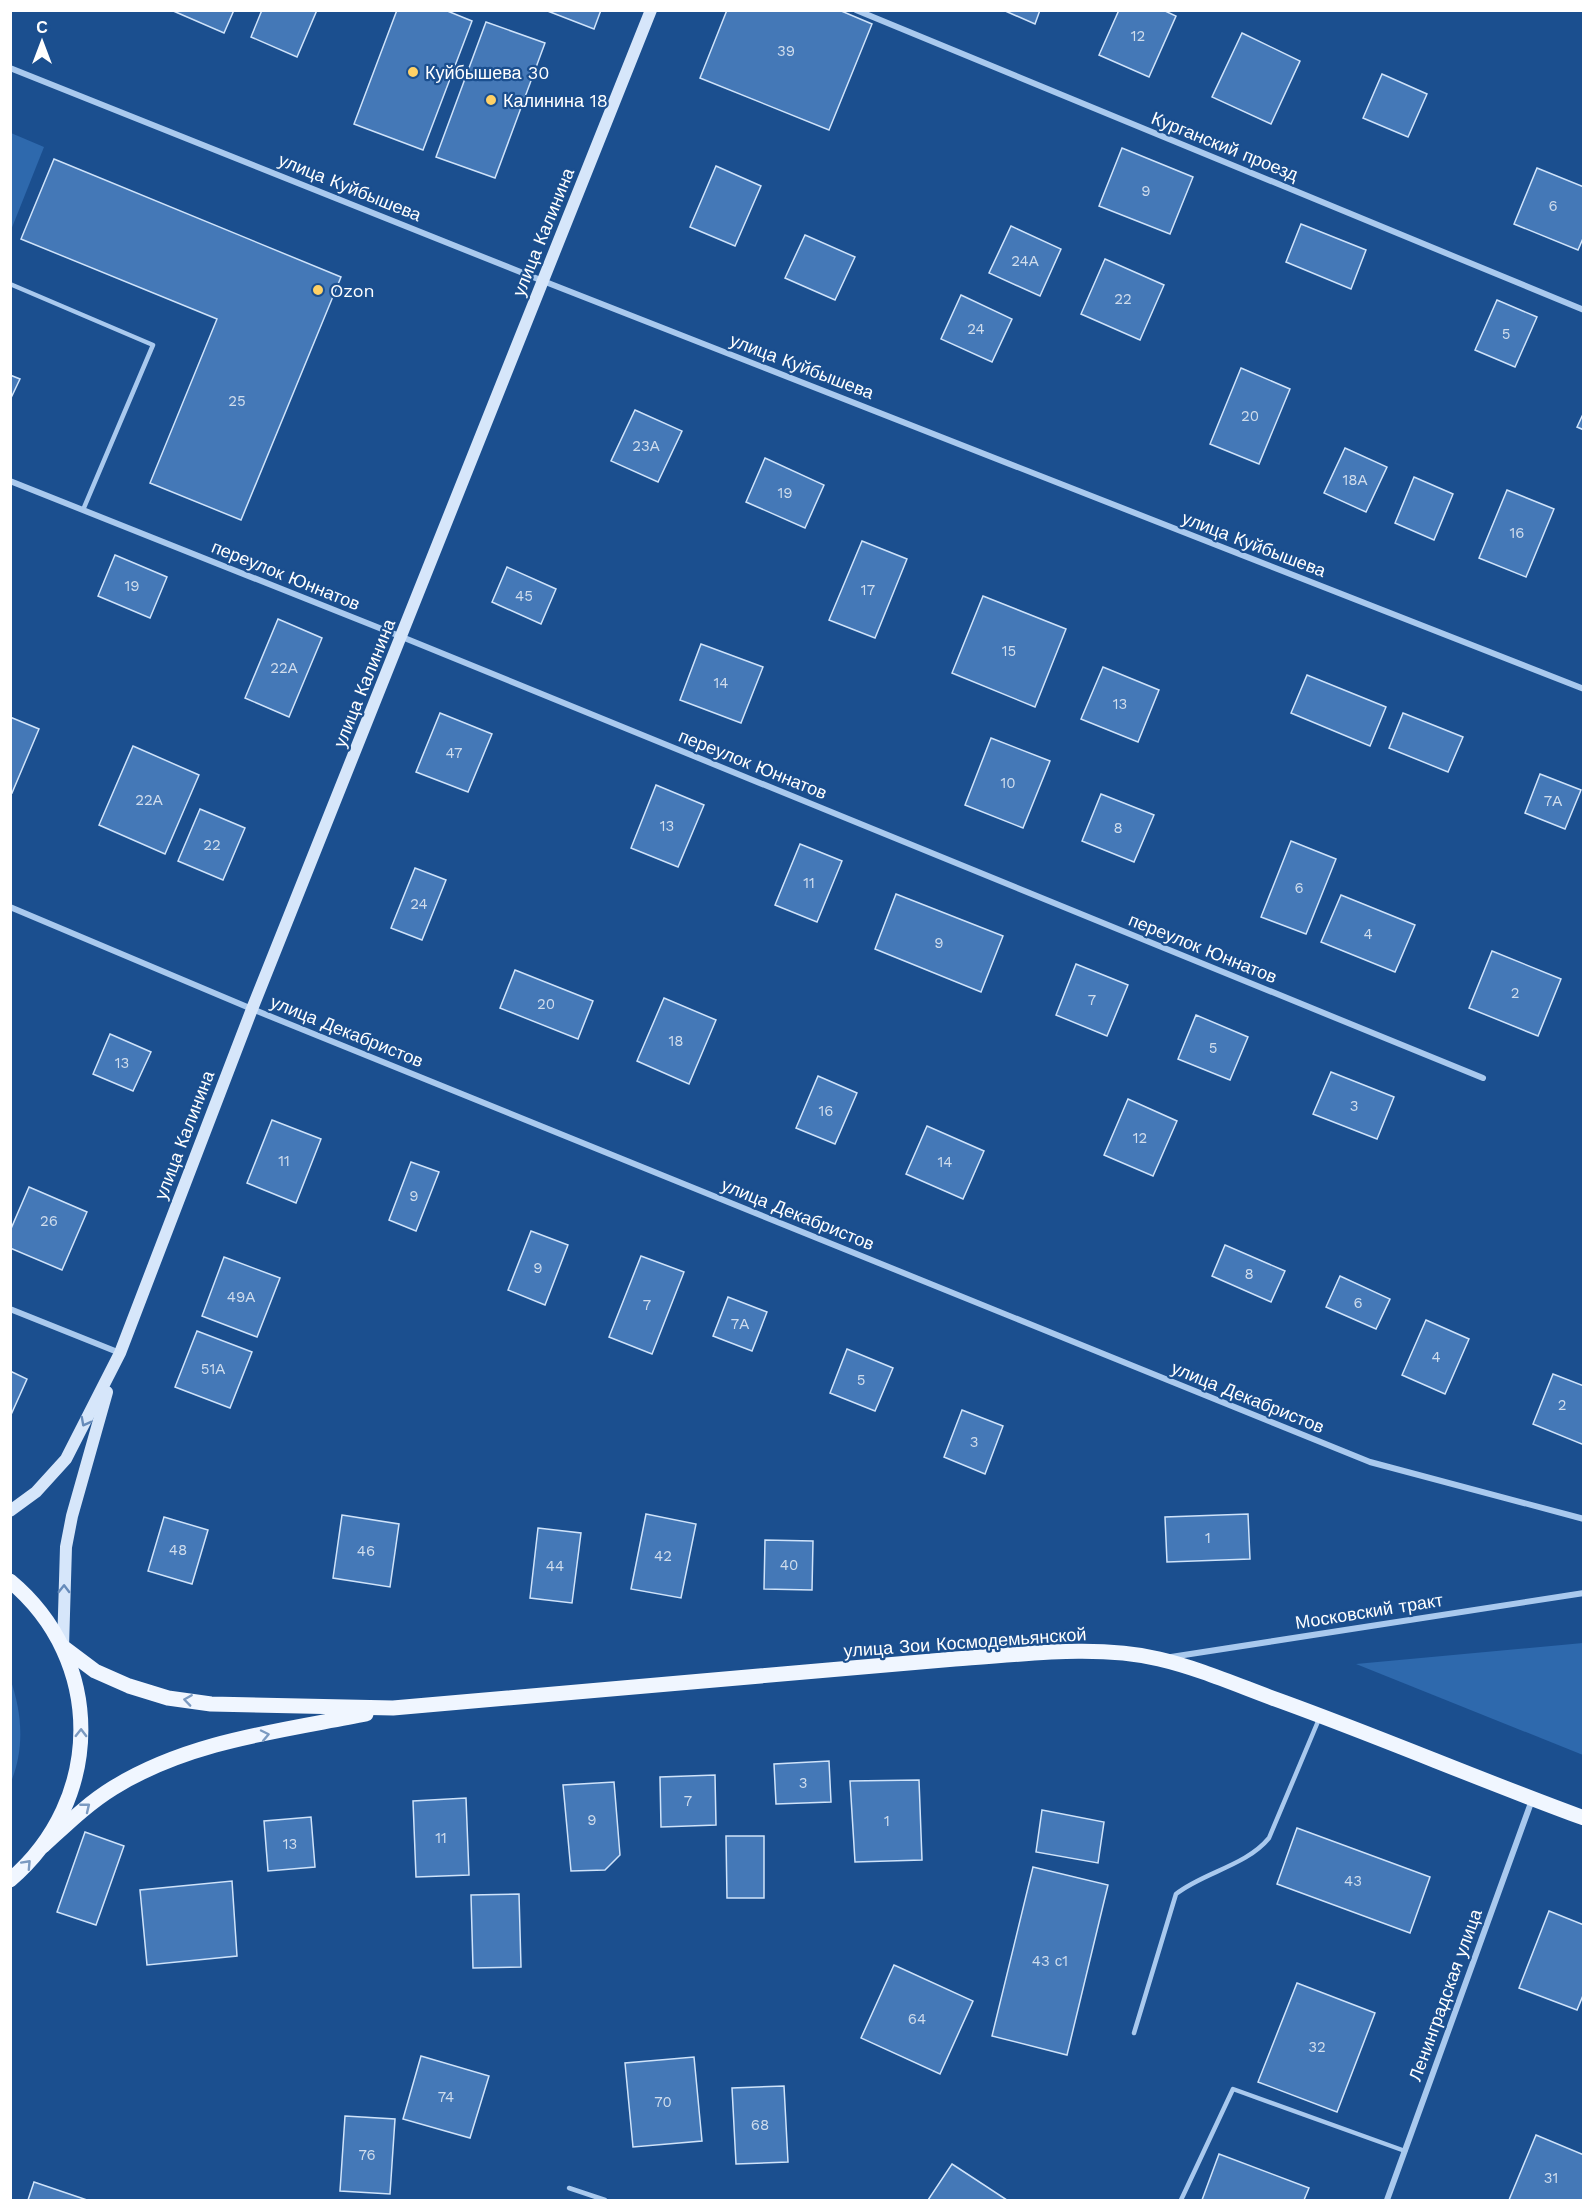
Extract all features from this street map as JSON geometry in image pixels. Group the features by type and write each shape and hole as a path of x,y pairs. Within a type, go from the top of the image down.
{"main road":[{"path":"10,1581 39,1609 63,1647 79,1697 81,1723 81,1750 69,1800 57,1825 43,1846 26,1867 10,1880"},
{"name":"улица Зои Космодемьянской","path":"63,1647 95,1671 129,1686 168,1698 211,1704 393,1708 1032,1654 1086,1652 1129,1654 1159,1659 1321,1716 1584,1818"},
{"name":"улица Зои Космодемьянской","path":"43,1846 86,1806 113,1788 175,1758 210,1746 393,1708"}],"street":[{"name":"улица Калинина","path":"10,1510 36,1492 66,1459 120,1353 252,1009 651,10"},
{"name":"Курганский проезд","path":"856,10 1584,310"},
{"name":"улица Куйбышева","path":"10,68 543,281 1584,689"},
{"name":"переулок Юннатов","path":"10,482 402,637 1483,1078"},
{"name":"улица Декабристов","path":"10,907 252,1009 1370,1462 1584,1519"},
{"path":"10,1309 120,1353"},
{"name":"улица Калинина","path":"63,1647 64,1577 72,1516 112,1370"},
{"name":"Московский тракт","path":"1159,1659 1584,1593"},
{"name":"Ленинградская улица","path":"1387,2200 1532,1799"}],"lane":[{"path":"10,284 153,345 82,510"},
{"path":"1134,2033 1176,1894 1188,1885 1259,1850 1269,1838 1321,1716"},
{"path":"1181,2200 1233,2089 1405,2151"},
{"path":"569,2188 605,2200"}],"shaded area":[{"path":"11,133 44,147 11,230"},
{"path":"1583,1643 1583,1755 1356,1664"},
{"path":"10,1678 17,1704 20,1730 18,1756 11,1782"}],"building":[{"path":"171,10 234,10 224,33"},
{"path":"262,10 317,10 297,57 251,37"},
{"name":"Куйбышева 30","path":"397,10 445,10 472,21 423,150 354,124"},
{"path":"545,10 601,10 594,29"},
{"path":"727,10 839,10 872,24 829,130 700,78"},
{"path":"1003,10 1040,10 1035,24"},
{"path":"1119,10 1163,10 1176,16 1149,77 1099,55"},
{"name":"Калинина 18","path":"486,22 545,43 495,178 436,157"},
{"path":"1242,33 1300,61 1271,124 1212,97"},
{"path":"1382,74 1427,94 1408,137 1363,118"},
{"path":"1122,148 1193,177 1170,234 1099,206"},
{"path":"54,159 341,277 241,520 150,483 217,319 21,239"},
{"path":"716,166 761,186 735,246 690,227"},
{"path":"1537,168 1584,187 1584,236 1578,250 1514,224"},
{"path":"1301,224 1366,250 1351,289 1286,262"},
{"path":"1011,226 1061,249 1040,296 989,273"},
{"path":"805,235 855,257 835,300 785,278"},
{"path":"1105,259 1164,285 1140,340 1081,314"},
{"path":"961,295 1012,319 992,362 941,339"},
{"path":"1497,300 1537,317 1515,367 1475,350"},
{"path":"1241,368 1290,389 1259,464 1210,444"},
{"path":"10,375 20,379 10,400"},
{"path":"635,410 682,431 658,482 611,461"},
{"path":"1584,412 1584,430 1577,427"},
{"path":"1345,448 1387,467 1366,512 1324,493"},
{"path":"765,458 824,485 805,528 746,502"},
{"path":"1414,477 1453,494 1434,540 1395,523"},
{"path":"1507,490 1554,509 1526,577 1479,558"},
{"path":"862,541 907,559 875,638 829,620"},
{"path":"115,555 167,577 150,618 98,596"},
{"path":"507,567 556,589 541,624 492,602"},
{"path":"983,596 1066,629 1035,707 952,673"},
{"path":"278,619 322,638 289,717 245,698"},
{"path":"701,644 763,667 741,723 680,700"},
{"path":"1103,667 1159,690 1138,742 1081,719"},
{"path":"1307,675 1386,707 1370,746 1291,713"},
{"path":"440,713 492,734 468,792 416,772"},
{"path":"1403,713 1463,737 1448,772 1389,748"},
{"path":"10,717 39,729 12,793 10,792"},
{"path":"991,738 1050,761 1023,828 965,805"},
{"path":"133,746 199,775 165,854 99,825"},
{"path":"1540,774 1581,790 1565,829 1525,813"},
{"path":"656,785 704,805 678,867 631,848"},
{"path":"1101,794 1154,815 1134,862 1082,841"},
{"path":"200,809 245,828 223,880 178,861"},
{"path":"1291,841 1336,859 1306,934 1261,917"},
{"path":"800,844 842,861 817,922 775,905"},
{"path":"415,868 446,880 422,940 391,928"},
{"path":"896,894 1003,936 981,992 875,949"},
{"path":"1341,895 1415,925 1395,972 1321,942"},
{"path":"1492,951 1561,979 1538,1036 1469,1008"},
{"path":"1076,964 1128,985 1107,1036 1056,1015"},
{"path":"515,970 593,1001 578,1039 500,1008"},
{"path":"664,998 716,1020 689,1084 637,1061"},
{"path":"1196,1015 1248,1037 1230,1080 1178,1059"},
{"path":"110,1034 151,1052 133,1091 93,1074"},
{"path":"1331,1072 1394,1097 1377,1139 1313,1114"},
{"path":"818,1076 857,1093 835,1144 796,1128"},
{"path":"1128,1099 1177,1121 1153,1176 1104,1155"},
{"path":"272,1120 321,1139 296,1203 247,1183"},
{"path":"927,1126 984,1151 963,1199 906,1174"},
{"path":"411,1162 439,1172 416,1231 389,1220"},
{"path":"29,1187 87,1212 62,1270 10,1248 10,1231"},
{"path":"531,1231 568,1245 545,1305 508,1290"},
{"path":"1225,1245 1285,1271 1271,1302 1212,1276"},
{"path":"641,1256 684,1272 652,1354 609,1337"},
{"path":"224,1257 280,1278 257,1337 202,1316"},
{"path":"1340,1276 1390,1299 1376,1329 1326,1307"},
{"path":"728,1297 767,1312 752,1351 713,1336"},
{"path":"1426,1320 1469,1339 1445,1394 1402,1375"},
{"path":"197,1331 252,1352 230,1408 175,1387"},
{"path":"847,1349 893,1368 875,1411 830,1393"},
{"path":"10,1371 27,1379 10,1417"},
{"path":"1553,1374 1584,1386 1584,1445 1533,1424"},
{"path":"962,1410 1003,1426 985,1474 944,1457"},
{"path":"646,1514 696,1524 681,1598 631,1589"},
{"path":"1248,1514 1250,1559 1167,1562 1165,1517"},
{"path":"342,1515 399,1524 390,1587 333,1578"},
{"path":"164,1517 208,1530 192,1584 148,1571"},
{"path":"538,1528 581,1533 572,1603 530,1598"},
{"path":"765,1540 813,1541 812,1590 764,1589"},
{"path":"829,1761 831,1802 776,1804 774,1764"},
{"path":"715,1775 716,1825 661,1827 660,1777"},
{"path":"919,1780 922,1860 855,1862 850,1781"},
{"path":"614,1782 620,1855 605,1870 571,1871 563,1785"},
{"path":"466,1798 469,1875 416,1877 413,1801"},
{"path":"1042,1810 1104,1822 1098,1863 1036,1852"},
{"path":"311,1817 315,1867 268,1871 264,1821"},
{"path":"1297,1828 1430,1877 1410,1933 1277,1884"},
{"path":"85,1832 124,1846 96,1925 57,1912"},
{"path":"726,1836 764,1836 764,1898 727,1898"},
{"path":"1033,1867 1108,1885 1067,2055 992,2036"},
{"path":"232,1881 237,1956 147,1965 140,1890"},
{"path":"519,1894 521,1967 473,1968 471,1895"},
{"path":"1549,1911 1584,1925 1584,1993 1577,2010 1519,1988"},
{"path":"894,1965 973,2001 940,2074 861,2038"},
{"path":"1297,1983 1375,2013 1337,2112 1258,2082"},
{"path":"421,2056 489,2076 470,2138 403,2119"},
{"path":"694,2057 702,2141 633,2147 625,2063"},
{"path":"784,2086 788,2162 736,2164 732,2088"},
{"path":"345,2116 395,2119 390,2194 340,2191"},
{"path":"1536,2135 1584,2155 1584,2200 1509,2200"},
{"path":"1219,2154 1309,2188 1304,2200 1202,2200"},
{"path":"952,2164 1007,2200 928,2200"},
{"path":"34,2182 87,2200 28,2200"}],"place":[{"name":"Куйбышева 30","path":"413,72"},
{"name":"Калинина 18","path":"491,100"},
{"name":"Ozon","path":"318,290"}]}
